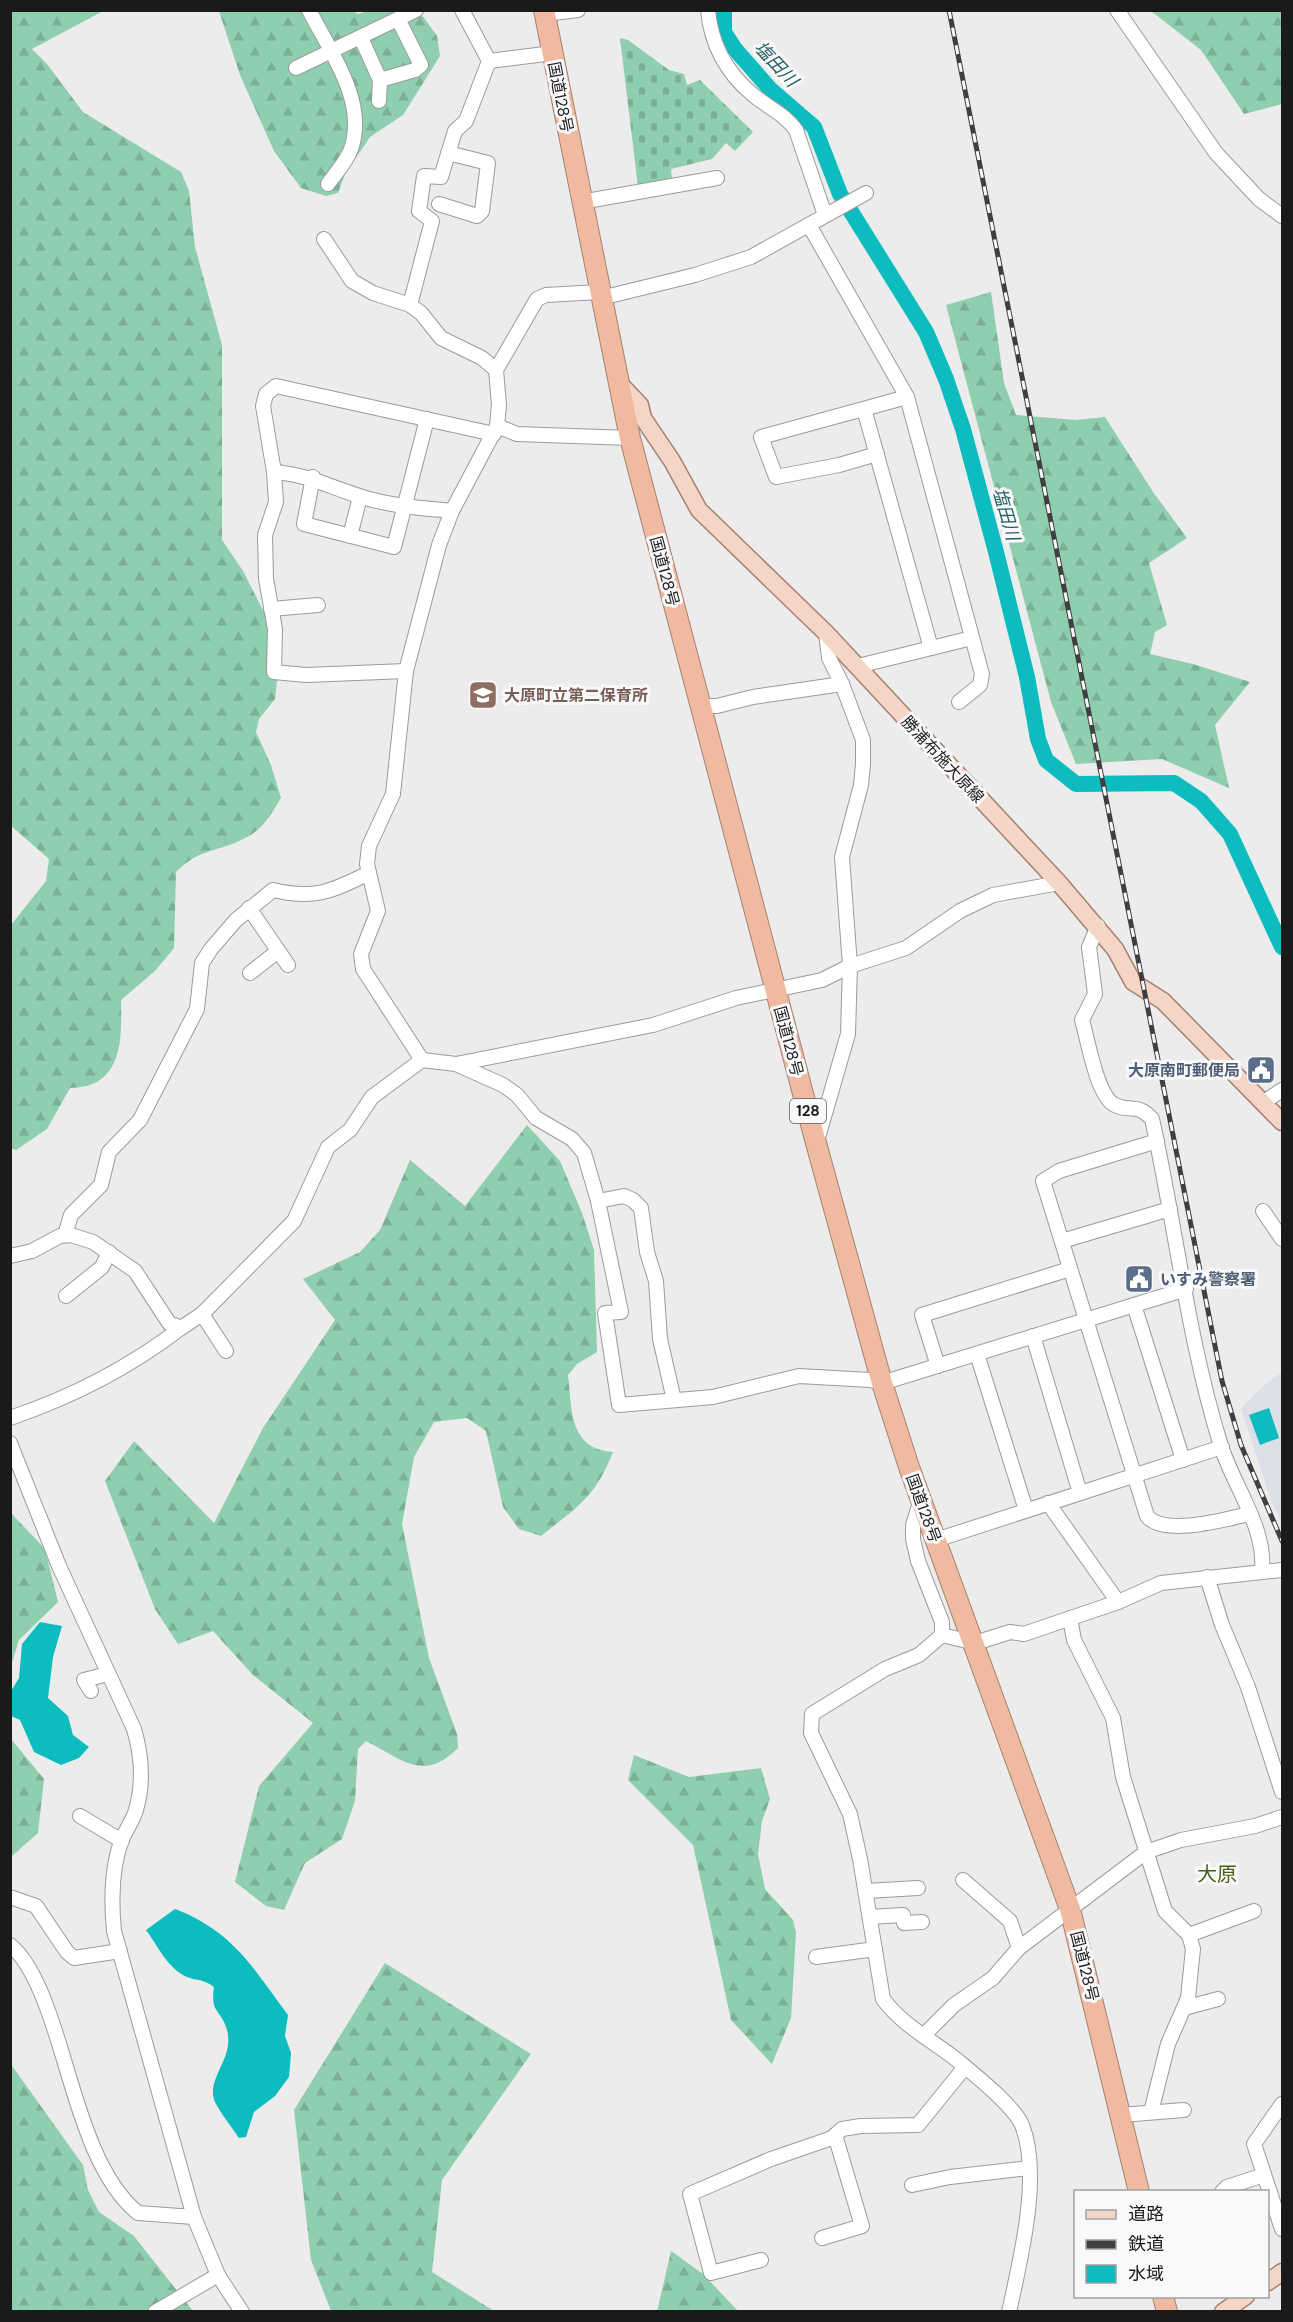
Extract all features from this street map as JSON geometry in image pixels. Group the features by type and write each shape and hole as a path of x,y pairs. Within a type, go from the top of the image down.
{"highway":[{"name":"国道128号","path":"544,12 630,438 816,1143 882,1383 921,1499 1070,1909 1139,2190"}],"main road":[{"name":"勝浦布施大原線","path":"620,384 640,405 643,418 672,461 699,510 858,666 1059,883 1121,957 1133,981 1164,1001 1282,1122"},
{"path":"1269,2281 1282,2272"},
{"path":"1222,2312 1243,2298"}],"street":[{"path":"309,10 350,93 355,126 351,150 328,184"},
{"path":"296,68 416,10"},
{"path":"410,305 432,221 439,204 441,177 454,131 465,121 489,61 462,10"},
{"path":"544,12 578,10"},
{"path":"708,10 710,32 716,50 752,94 789,120 796,130 831,212"},
{"path":"1117,10 1216,153 1259,199 1282,216"},
{"path":"380,80 414,70 421,65 398,19"},
{"path":"361,38 380,80 379,101"},
{"path":"489,61 553,53"},
{"path":"439,204 477,216 482,211 488,163 448,153"},
{"path":"432,221 419,211 424,176 441,177"},
{"path":"581,202 717,178"},
{"path":"422,1060 363,969 362,954 378,911 369,873 369,846 393,794 406,671 439,545 452,511 495,430 499,405 496,370 537,299 546,295 600,295 695,275 751,257 866,193"},
{"path":"809,225 907,397 982,674 980,685 959,702"},
{"path":"324,239 352,281 373,293 410,305 421,313 441,338 482,358 496,370"},
{"path":"406,671 306,675 274,672 275,630 266,579 264,535 276,502 274,472 263,406 266,394 276,387 427,419 517,434 630,438"},
{"path":"877,454 839,465 776,477 761,437 907,397"},
{"path":"864,409 931,648"},
{"path":"313,477 304,525 394,547 427,419"},
{"path":"274,472 313,477 360,497 404,506 452,511"},
{"path":"350,536 360,497"},
{"path":"271,609 318,605"},
{"path":"816,1143 849,1034 850,966 842,857 861,785 863,740 842,684 829,658 826,633"},
{"path":"858,666 972,638"},
{"path":"701,706 717,706 753,697 842,684"},
{"path":"65,1235 71,1215 101,1185 109,1152 140,1120 187,1030 197,1009 202,963 211,949 249,908 273,890 310,896 328,893 369,873"},
{"path":"456,1064 653,1025 736,998 822,980 850,966 906,948 960,911 993,895 1059,883"},
{"path":"249,908 288,965"},
{"path":"1098,927 1089,947 1095,994 1082,1020 1103,1095 1117,1107 1142,1109 1152,1119 1186,1289 1222,1448 1264,1550 1262,1570"},
{"path":"250,973 278,951"},
{"path":"10,1418 43,1407 132,1363 202,1314 294,1221 328,1147 350,1130 372,1097 422,1060 456,1064 503,1085 517,1095 536,1118 572,1140 584,1153 598,1201 621,1312 605,1313 619,1405 748,1390 799,1376 870,1380 882,1383 1186,1289"},
{"path":"1264,1102 1282,1090"},
{"path":"1157,1141 1059,1171 1043,1181 1133,1476 1148,1516 1152,1521 1162,1525 1198,1525 1249,1514"},
{"path":"598,1201 624,1196 633,1200 641,1208 647,1252 656,1281 660,1339 674,1400"},
{"path":"1062,1241 1170,1209"},
{"path":"1263,1211 1282,1239"},
{"path":"10,1256 32,1251 65,1235 93,1242 135,1271 170,1323 181,1328"},
{"path":"66,1296 102,1267 109,1252"},
{"path":"938,1366 922,1315 1070,1269"},
{"path":"1134,1305 1183,1460"},
{"path":"202,1314 226,1351"},
{"path":"1033,1336 1080,1493"},
{"path":"977,1354 1026,1510"},
{"path":"10,1443 58,1566 134,1729 140,1750 141,1784 135,1812 122,1840 113,1881 111,1907 120,1951 194,2217 218,2275 242,2312"},
{"path":"936,1540 1222,1448"},
{"path":"921,1499 913,1525 913,1539 918,1561 942,1622 942,1635 919,1655 885,1669 812,1714 811,1733 850,1814 866,1891 883,1999 893,2012 965,2067 1014,2112 1022,2124 1029,2168 1023,2247 1009,2312"},
{"path":"1048,1503 1118,1602"},
{"path":"942,1635 975,1643 1010,1632 1024,1634 1118,1602 1161,1583 1262,1570 1282,1570"},
{"path":"1207,1577 1221,1625 1248,1687 1282,1792"},
{"path":"1070,1618 1074,1640 1113,1718 1122,1777 1165,1911 1189,1935 1193,1956 1188,1998 1168,2044 1151,2112"},
{"path":"91,1691 84,1680 108,1674"},
{"path":"80,1816 122,1840"},
{"path":"923,2036 954,2005 993,1978 1019,1948 1146,1852 1181,1840 1254,1826 1282,1817"},
{"path":"963,1880 1011,1921 1019,1948"},
{"path":"866,1891 918,1888"},
{"path":"10,1897 36,1906 67,1952 74,1958 120,1951"},
{"path":"1189,1935 1254,1911"},
{"path":"870,1917 903,1916 904,1923 922,1922"},
{"path":"10,1944 39,1986 55,2024 94,2150 120,2194 138,2213 194,2217"},
{"path":"816,1956 875,1949"},
{"path":"1184,2008 1218,1999"},
{"path":"761,2260 711,2273 690,2194 835,2135 842,2129 861,2126 918,2125 965,2067"},
{"path":"1282,2104 1254,2144 1282,2229"},
{"path":"1121,2115 1184,2110"},
{"path":"822,2238 862,2226 835,2135"},
{"path":"912,2185 950,2177 1029,2168"},
{"path":"1224,2190 1264,2175"},
{"path":"155,2312 218,2275"}],"shaded area":[{"path":"1282,1372 1282,1523 1271,1501 1241,1408 1262,1387"}],"green space":[{"path":"351,10 358,14 367,11 419,11 437,36 440,56 403,115 370,137 345,174 338,193 326,196 301,188 274,151 240,75 219,11"},
{"path":"10,11 103,11 32,49 47,64 83,112 181,172 189,191 195,247 222,345 222,540 243,571 272,628 280,654 275,699 259,719 256,732 271,765 281,798 267,820 253,834 194,858 176,872 174,948 155,971 121,1000 119,1045 116,1059 110,1070 100,1080 87,1086 70,1088 47,1129 16,1150 10,1148 11,925 46,881 49,859 10,825"},
{"path":"1151,11 1282,11 1282,104 1244,114 1201,50"},
{"path":"620,38 628,40 669,70 684,74 687,85 700,80 753,132 735,151 726,143 712,159 671,169 672,180 638,187"},
{"path":"991,292 1004,383 1016,415 1076,420 1105,417 1153,492 1187,538 1149,563 1167,625 1155,632 1150,654 1193,664 1250,682 1215,725 1229,788 1162,759 1076,764 1051,702 946,305"},
{"path":"527,1125 560,1161 582,1213 594,1250 597,1352 577,1364 568,1375 572,1414 580,1436 588,1444 613,1452 592,1491 575,1509 541,1536 519,1529 503,1507 486,1431 467,1418 434,1422 414,1457 402,1524 429,1658 457,1734 458,1748 434,1764 423,1766 402,1760 366,1741 358,1749 355,1801 342,1839 305,1863 284,1910 266,1906 235,1882 259,1786 313,1723 253,1675 213,1631 178,1644 155,1609 105,1481 134,1441 214,1523 263,1428 335,1320 303,1279 360,1252 380,1230 410,1160 465,1206"},
{"path":"11,1513 45,1549 58,1602 19,1640 11,1666"},
{"path":"11,1739 44,1779 38,1833 12,1856"},
{"path":"634,1755 689,1777 761,1768 770,1799 762,1821 758,1854 765,1889 793,1920 796,1933 791,2018 772,2064 731,2020 693,1845 628,1780"},
{"path":"385,1963 531,2054 442,2180 432,2272 494,2311 331,2311 311,2260 294,2110"},
{"path":"10,2063 83,2165 88,2190 99,2212 134,2236 193,2311 11,2311"},
{"path":"671,2251 703,2274 738,2311 657,2312"}],"water":[{"path":"1269,1408 1279,1438 1260,1445 1249,1415"},
{"path":"40,1622 62,1626 53,1657 48,1698 68,1716 73,1735 89,1747 79,1758 61,1765 34,1752 20,1720 11,1716 11,1691 19,1678 22,1644"},
{"path":"175,1909 212,1928 227,1940 252,1967 288,2015 285,2036 291,2053 289,2077 275,2096 254,2112 246,2137 239,2138 217,2106 213,2093 228,2040 225,2023 213,2002 214,1987 204,1981 187,1977 174,1968 146,1930"}],"waterway":[{"name":"塩田川","path":"724,10 724,32 735,49 770,89 814,127 840,194 926,332 946,379 963,429 1027,677 1038,739 1046,760 1076,784 1174,783 1201,801 1230,834 1282,947"}],"railway":[{"path":"949,10 1222,1381 1241,1445 1282,1541"}],"place":[{"name":"大原町立第二保育所","path":"483,695"},
{"name":"大原南町郵便局","path":"1261,1070"},
{"name":"いすみ警察署","path":"1139,1279"}],"district":[{"name":"大原","path":"1217,1874"}]}
